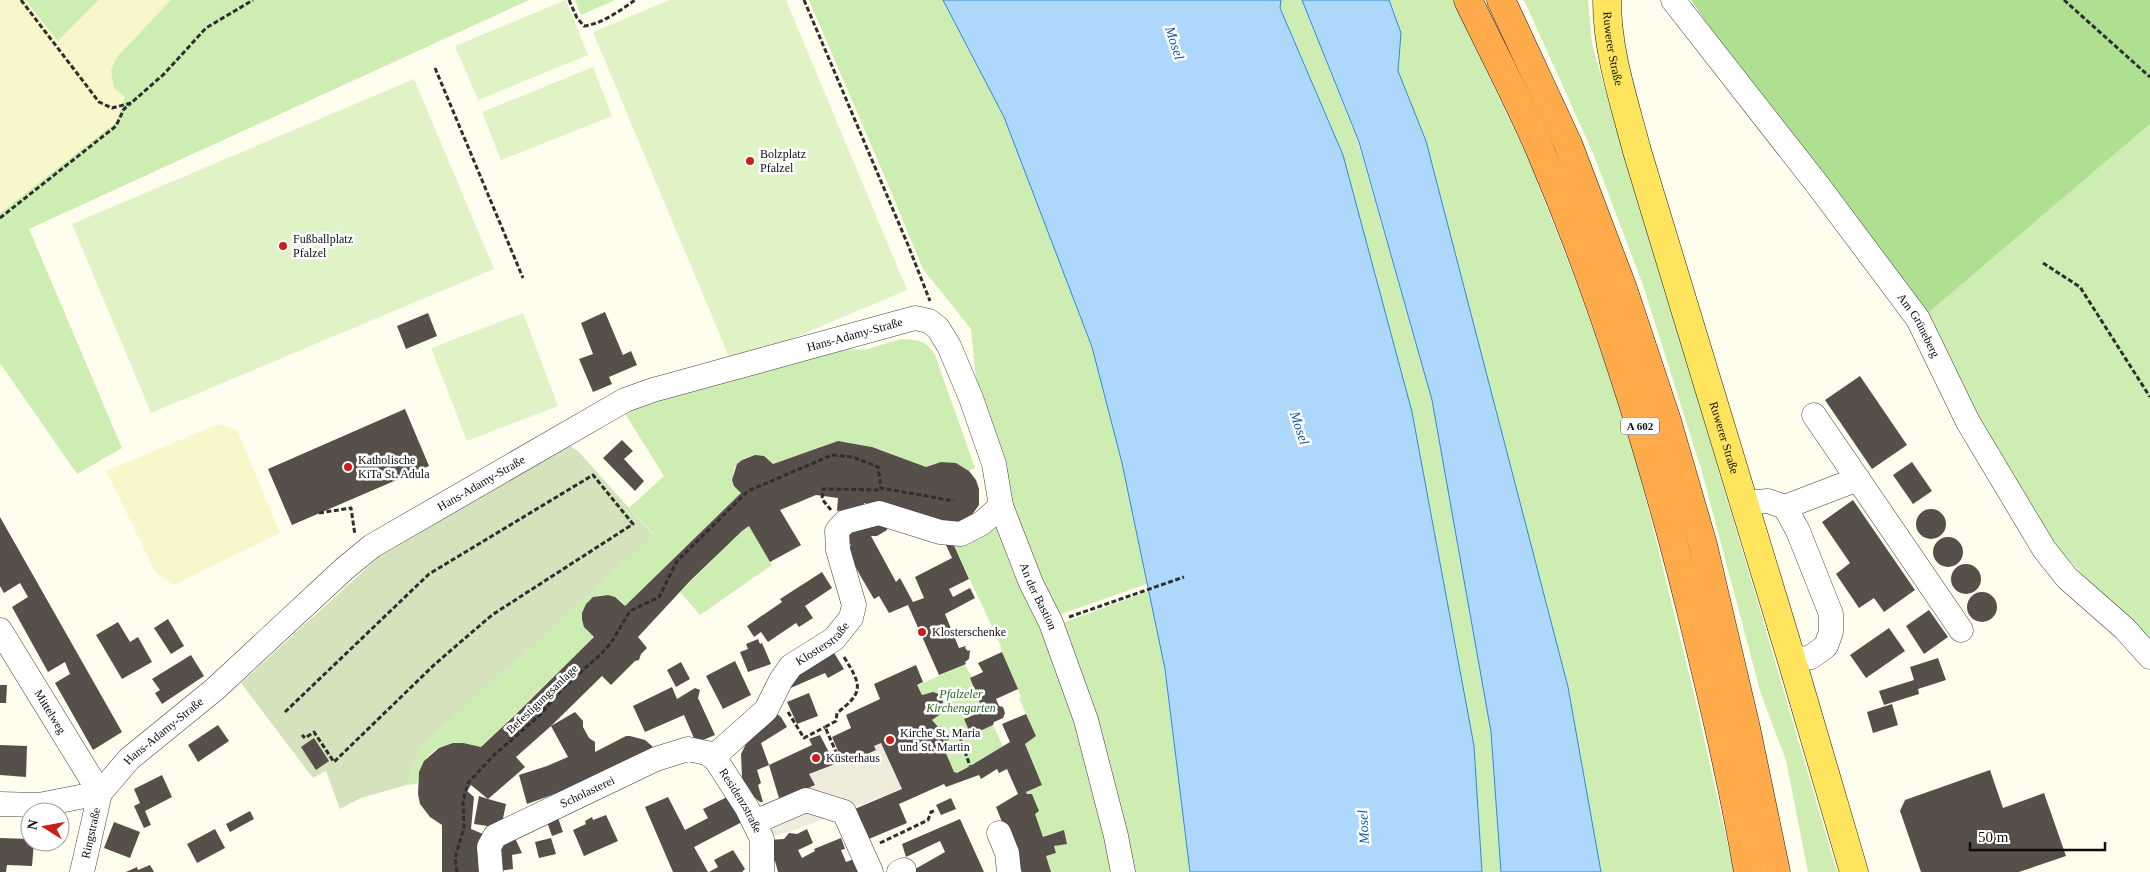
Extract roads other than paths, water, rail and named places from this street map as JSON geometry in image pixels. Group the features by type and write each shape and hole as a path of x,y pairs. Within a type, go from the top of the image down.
{"highway":[{"name":"A 602","path":"1468,0 1539,150 1599,300 1634,408 1678,555 1721,735 1748,872"},
{"name":"A 602","path":"1501,0 1568,144 1624,289 1667,421 1703,545 1746,728 1776,872"}],"main road":[{"name":"Ruwerer Straße","path":"1608,0 1608,28 1615,66 1634,142 1792,661 1854,872"}],"street":[{"name":"Am Grüneberg","path":"1673,0 1820,188 1918,319 1968,422 2044,549 2067,578 2125,629 2150,657"},
{"name":"Hans-Adamy-Straße","path":"100,793 130,759 215,689 320,591 372,546 625,400 653,390 915,318 929,321 938,328"},
{"name":"An der Bastion","path":"938,328 948,346 975,408 994,464 1001,506 1031,583 1051,623 1086,720 1116,836 1123,872"},
{"path":"1814,415 1961,630"},
{"path":"1744,503 1768,501 1785,507 1858,480"},
{"name":"Klosterstraße","path":"716,760 720,751 766,710 781,680 791,666 834,639 851,618 854,605 838,550 836,531 845,522 879,513 940,532 962,534 982,523 1001,506"},
{"path":"1785,507 1798,531 1831,614 1831,632 1826,646 1811,658 1792,661"},
{"name":"Mittelweg","path":"0,630 100,793"},
{"name":"Scholasterei","path":"491,872 489,847 495,836 656,760 688,749 707,753 716,760"},
{"name":"Residenzstraße","path":"716,760 755,822 762,839 762,872"},
{"path":"0,804 39,805 100,793"},
{"name":"Ringstraße","path":"82,872 100,793"},
{"path":"755,822 806,800 844,812 866,862"},
{"path":"999,833 1007,853 1009,872"}],"water":[{"name":"Mosel","path":"943,0 1281,0 1280,8 1343,155 1412,412 1474,746 1482,872 1190,872 1165,669 1122,463 1092,347 1004,117"},
{"path":"1302,0 1389,0 1401,33 1398,71 1426,141 1568,687 1601,872 1501,872 1491,732 1432,400 1359,142"}],"place":[{"name":"Bolzplatz Pfalzel","path":"750,161"},
{"name":"Fußballplatz Pfalzel","path":"283,246"},
{"name":"Katholische KiTa St. Adula","path":"348,467"},
{"name":"Klosterschenke","path":"922,632"},
{"name":"Kirche St. Maria und St. Martin","path":"890,740"},
{"name":"Küsterhaus","path":"816,758"}],"park label":[{"name":"Pfalzeler Kirchengarten","path":"961,701"}]}
